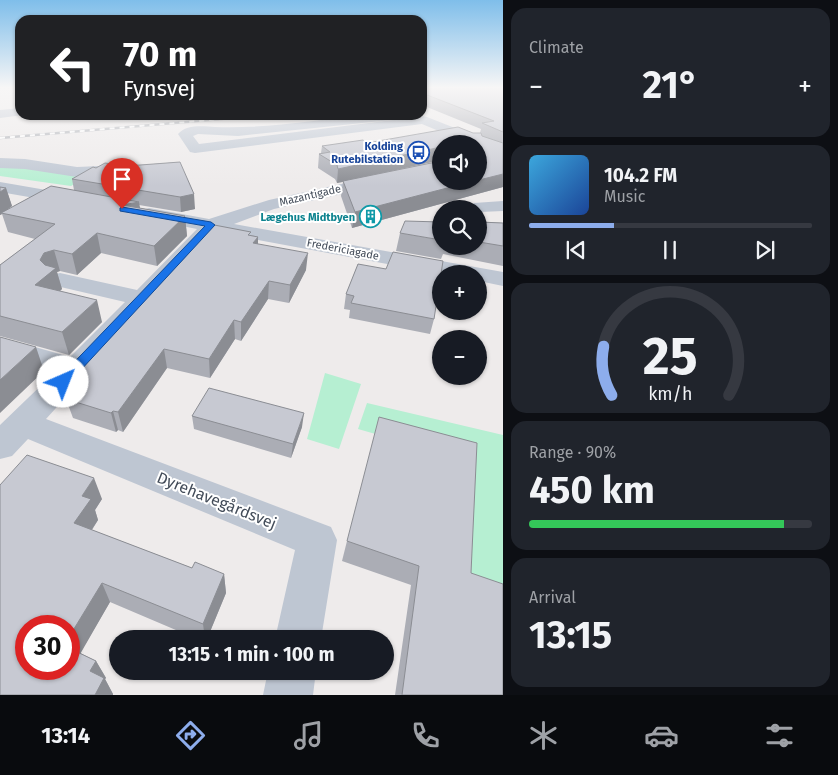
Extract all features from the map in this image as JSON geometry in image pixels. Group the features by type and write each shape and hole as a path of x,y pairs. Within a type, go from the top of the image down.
{"street":[{"path":"340,120 238,132 192,131 186,134 192,143 419,120"},
{"path":"424,120 503,153"},
{"path":"487,158 503,153"},
{"path":"0,163 25,164 77,172 140,169"},
{"name":"Mazantigade","path":"211,225 268,205 432,170"},
{"path":"0,187 94,204"},
{"path":"487,207 503,206"},
{"name":"Fredericiagade","path":"132,211 432,266"},
{"name":"Dyrehavegårdsvej","path":"211,225 76,369 11,435 317,540 300,630"},
{"name":"Fredericiagade","path":"487,276 503,279"},
{"path":"60,280 142,298"},
{"path":"0,346 76,369"},
{"path":"288,695 290,680"}],"green space":[{"path":"0,166 21,166 80,176 82,179 71,186 0,176"},
{"path":"325,373 361,384 339,449 307,439"},
{"path":"367,403 503,435 503,602 466,590 470,461 358,429"}],"building":[{"path":"493,120 503,120 503,132 482,123 494,121"},
{"path":"458,127 473,133 481,133 482,135 432,135 432,149 338,169 337,165 319,154 330,152 322,146 363,140 367,143"},
{"path":"487,138 503,143 503,174 487,178"},
{"path":"180,162 194,194 180,197 72,179 93,167 96,168 105,163 127,166"},
{"path":"432,163 432,190 439,190 355,212 343,181"},
{"path":"51,186 139,202 122,205 185,216 154,246 97,233 72,254 54,250 44,253 40,260 45,265 56,268 35,285 97,300 62,332 0,316 0,265 55,224 1,213"},
{"path":"405,221 432,222 432,238 400,233"},
{"path":"487,222 503,223 503,246 487,243"},
{"path":"209,224 251,232 248,235 258,237 253,243 308,253 290,285 269,281 241,322 234,320 209,359 164,349 118,412 113,411 111,413 66,399 63,377 126,311 131,312 147,297 186,256 180,255"},
{"path":"393,252 443,261 442,265 432,265 432,319 351,303 354,296 346,294 358,264 386,269"},
{"path":"0,337 36,347 0,380"},
{"path":"209,388 304,413 293,444 192,416"},
{"path":"379,417 477,443 471,573 503,584 503,695 402,695 419,566 347,541"},
{"path":"27,455 94,478 82,496 91,499 74,523 192,568 195,562 224,574 203,624 102,583 80,619 80,615 15,615 15,680 80,680 80,653 96,661 90,671 104,678 95,695 0,695 0,485"}],"railway":[{"path":"0,138 205,120"}],"place":[{"name":"Kolding Rutebilstation","path":"419,152"},
{"name":"Lægehus Midtbyen","path":"371,217"}],"route":[{"path":"63,382 211,225 122,209"}]}
